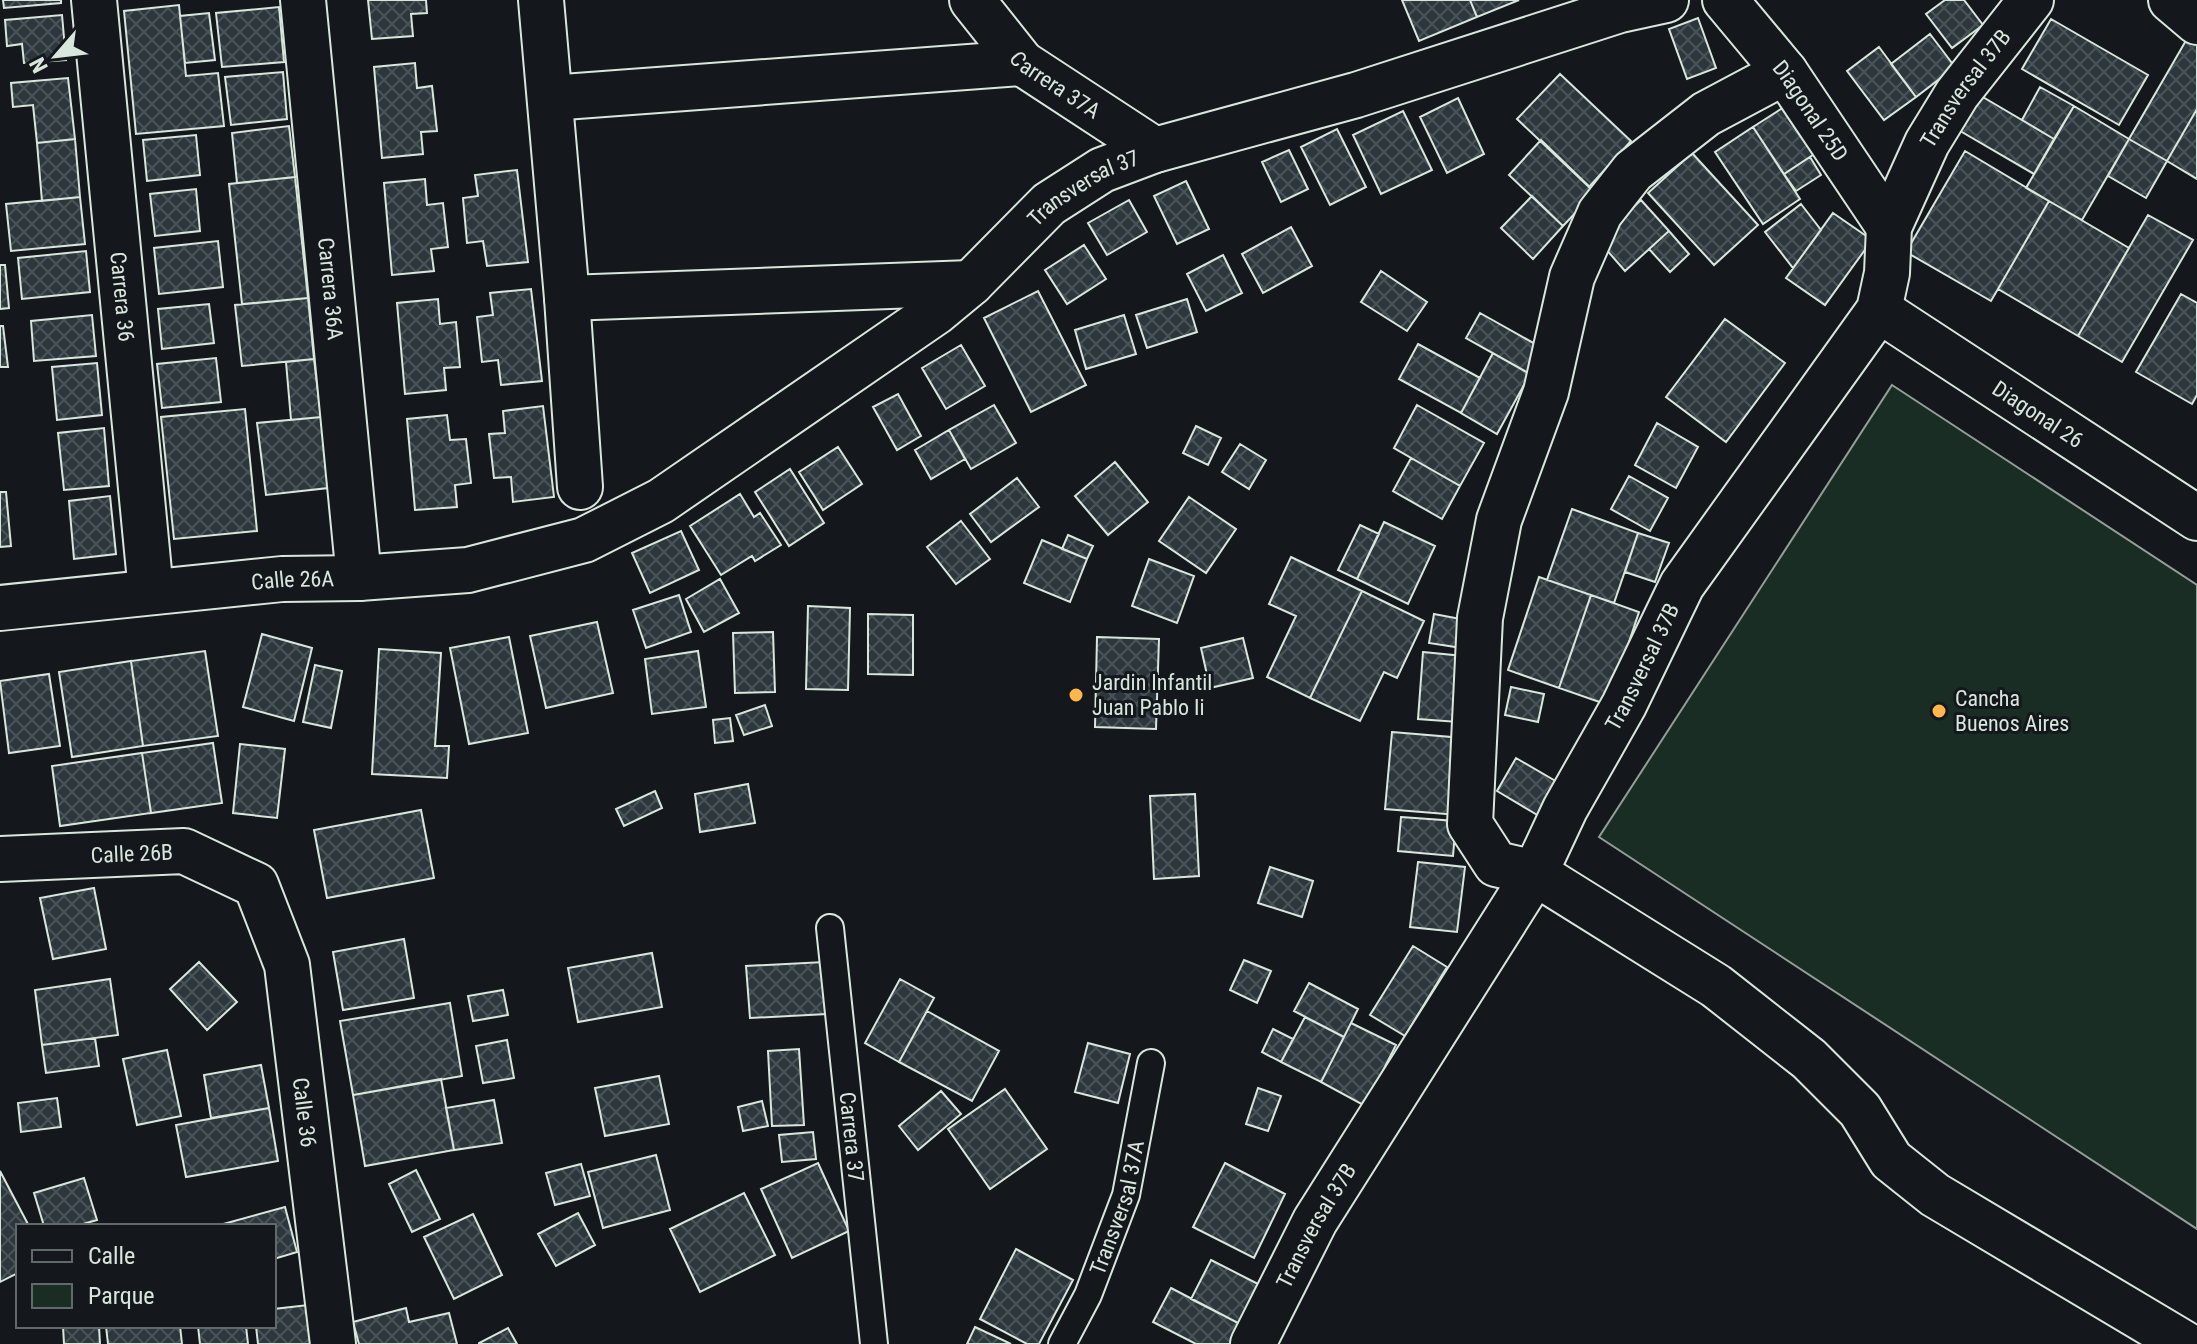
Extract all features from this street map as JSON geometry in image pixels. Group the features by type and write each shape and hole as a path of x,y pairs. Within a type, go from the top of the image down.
{"street":[{"name":"Carrera 36","path":"94,0 151,592"},
{"name":"Carrera 36A","path":"303,0 359,578"},
{"path":"541,0 580,487"},
{"name":"Carrera 37A","path":"972,0 1022,63 1155,150"},
{"name":"Transversal 37","path":"584,540 661,501 936,312 971,283 1049,204 1102,170 1155,150 1356,95 1620,10 1666,0"},
{"name":"Diagonal 25D","path":"1725,0 1785,72 1889,227"},
{"name":"Transversal 37B","path":"1253,1344 1315,1221 1535,873 1565,809 1624,705 1682,585 1879,310 1887,273 1889,227 1927,143 1957,94 2031,0"},
{"path":"2171,0 2197,22"},
{"path":"550,98 1022,63"},
{"path":"1785,72 1706,114 1633,171 1600,213 1572,277 1546,392 1499,520 1480,618 1470,824 1496,864 1535,873 1716,986 1809,1059 1860,1110 1891,1160 1935,1195 2185,1344"},
{"path":"567,298 971,283"},
{"name":"Diagonal 26","path":"1879,310 2197,518"},
{"name":"Calle 26A","path":"0,608 282,579 359,578 468,570 584,540"},
{"name":"Calle 26B","path":"0,859 184,851 256,885"},
{"name":"Calle 36","path":"256,885 287,965 333,1344"}],"lane":[{"name":"Carrera 37","path":"830,928 874,1344"},
{"name":"Transversal 37A","path":"1062,1344 1088,1295 1126,1195 1151,1063"}],"green space":[{"name":"Cancha Buenos Aires","path":"1892,385 2197,585 2197,1229 1599,837"}],"building":[{"path":"3,0 61,0 61,3 4,8"},
{"path":"368,0 426,0 427,13 411,14 413,36 372,39"},
{"path":"1402,0 1470,0 1477,17 1419,41"},
{"path":"1470,0 1519,0 1477,17"},
{"path":"1945,0 1964,0 1983,25 1952,48 1926,14"},
{"path":"179,5 186,76 218,73 224,126 136,134 124,11"},
{"path":"279,7 284,62 222,67 216,13"},
{"path":"209,13 215,60 185,63 180,16"},
{"path":"62,15 66,60 24,63 22,44 7,46 5,20"},
{"path":"1698,18 1716,68 1687,79 1669,29"},
{"path":"2051,19 2148,75 2119,125 2022,69"},
{"path":"1930,34 1955,67 1916,97 1891,64"},
{"path":"2188,37 2197,42 2197,109 2167,161 2129,139"},
{"path":"1879,47 1916,97 1884,120 1847,71"},
{"path":"415,63 417,88 432,86 437,131 421,132 423,154 382,158 374,67"},
{"path":"283,72 287,119 231,125 225,77"},
{"path":"1560,74 1631,141 1589,187 1517,119"},
{"path":"68,78 75,139 37,143 33,105 13,107 11,83"},
{"path":"2040,87 2074,106 2054,139 2022,120"},
{"path":"1976,93 2054,139 2034,174 1955,128"},
{"path":"1458,98 1484,154 1447,173 1420,117"},
{"path":"1798,98 1828,145 1784,174 1753,127"},
{"path":"2074,106 2129,139 2082,220 2026,188"},
{"path":"2197,109 2197,179 2167,161"},
{"path":"1403,111 1432,170 1381,194 1353,135"},
{"path":"289,126 295,177 237,183 232,133"},
{"path":"1753,127 1800,199 1763,224 1715,152"},
{"path":"1337,129 1366,187 1330,205 1301,147"},
{"path":"196,135 200,175 147,181 143,140"},
{"path":"75,139 80,197 42,201 37,143"},
{"path":"2129,139 2167,161 2146,198 2108,176"},
{"path":"1541,140 1595,192 1563,226 1509,175"},
{"path":"1289,150 1308,189 1281,202 1262,162"},
{"path":"1965,151 2049,201 1991,301 1906,252"},
{"path":"1692,153 1758,225 1714,265 1648,193"},
{"path":"1810,157 1821,175 1796,191 1784,174"},
{"path":"517,170 528,262 487,266 483,241 467,243 463,198 478,196 475,175"},
{"path":"295,177 308,298 242,304 229,184"},
{"path":"425,179 427,205 443,203 448,247 431,249 434,271 392,275 384,183"},
{"path":"1186,181 1209,229 1177,244 1154,196"},
{"path":"196,189 200,231 155,236 150,194"},
{"path":"1532,196 1563,226 1533,259 1501,228"},
{"path":"80,197 85,244 11,251 6,204"},
{"path":"1129,200 1147,232 1107,255 1088,223"},
{"path":"1641,200 1669,231 1625,271 1598,240"},
{"path":"2049,201 2129,248 2078,336 1998,289"},
{"path":"1801,204 1821,230 1793,268 1765,232"},
{"path":"1833,213 1872,240 1825,305 1786,278"},
{"path":"2148,215 2193,240 2122,362 2078,336"},
{"path":"1291,227 1312,266 1263,293 1242,254"},
{"path":"1669,231 1689,254 1670,272 1649,249"},
{"path":"218,241 223,287 159,294 154,248"},
{"path":"1084,245 1106,279 1067,304 1045,270"},
{"path":"86,251 90,292 22,299 18,258"},
{"path":"1223,255 1242,293 1206,311 1187,274"},
{"path":"0,265 5,265 9,308 0,309"},
{"path":"1381,271 1427,302 1407,331 1361,302"},
{"path":"531,289 542,381 501,385 498,360 482,362 477,317 493,315 490,293"},
{"path":"1038,291 1086,385 1031,412 984,318"},
{"path":"2181,294 2197,303 2197,395 2192,404 2136,372"},
{"path":"308,298 314,359 242,366 235,305"},
{"path":"438,299 440,324 456,322 460,367 444,368 446,390 405,394 397,303"},
{"path":"1187,299 1197,332 1147,348 1136,315"},
{"path":"209,304 214,343 162,349 158,309"},
{"path":"1480,313 1544,349 1530,374 1466,338"},
{"path":"92,315 96,356 34,361 31,321"},
{"path":"1124,315 1136,354 1086,369 1075,330"},
{"path":"1725,319 1785,363 1726,442 1666,397"},
{"path":"0,326 3,326 8,367 0,367"},
{"path":"1418,344 1480,378 1461,413 1399,379"},
{"path":"961,345 985,386 946,409 922,368"},
{"path":"1493,353 1530,374 1497,434 1461,413"},
{"path":"216,358 221,402 162,408 157,364"},
{"path":"314,359 321,417 291,420 286,362"},
{"path":"97,363 102,415 57,420 52,367"},
{"path":"898,394 921,436 897,450 873,407"},
{"path":"994,405 1016,443 971,469 949,430"},
{"path":"1417,405 1484,443 1460,486 1394,448"},
{"path":"543,406 554,497 513,502 511,477 494,478 489,434 505,433 503,411"},
{"path":"245,409 257,531 174,539 161,417"},
{"path":"447,415 450,440 466,439 471,483 455,485 457,507 415,510 407,419"},
{"path":"321,417 328,488 266,495 257,423"},
{"path":"1657,423 1698,447 1676,488 1635,465"},
{"path":"1196,426 1221,438 1208,465 1183,453"},
{"path":"104,428 109,486 64,490 58,433"},
{"path":"949,430 965,459 931,479 915,450"},
{"path":"1240,444 1266,460 1249,489 1222,472"},
{"path":"838,447 862,484 823,510 799,472"},
{"path":"1411,458 1460,486 1442,519 1393,491"},
{"path":"1115,462 1148,502 1108,535 1075,496"},
{"path":"790,469 824,523 789,546 755,492"},
{"path":"1629,476 1668,498 1650,531 1611,509"},
{"path":"1017,478 1039,507 991,542 970,514"},
{"path":"0,492 6,492 11,546 0,547"},
{"path":"740,494 754,517 760,513 781,545 755,561 752,556 721,575 690,526"},
{"path":"110,496 116,554 74,559 69,501"},
{"path":"1189,497 1236,529 1206,573 1159,541"},
{"path":"1572,509 1638,533 1614,603 1547,580"},
{"path":"961,521 990,559 956,584 927,547"},
{"path":"1384,522 1435,546 1408,604 1357,579"},
{"path":"1360,525 1379,534 1357,579 1338,570"},
{"path":"681,531 699,570 650,593 632,553"},
{"path":"1638,533 1669,543 1655,582 1625,572"},
{"path":"1068,535 1093,546 1087,559 1062,549"},
{"path":"1042,540 1087,559 1070,602 1024,583"},
{"path":"1291,557 1362,591 1310,698 1267,677 1296,616 1269,604"},
{"path":"1149,559 1194,576 1177,623 1132,606"},
{"path":"1539,577 1591,595 1559,688 1508,670"},
{"path":"720,579 739,613 704,632 686,599"},
{"path":"1362,591 1424,621 1397,678 1384,672 1360,721 1310,698"},
{"path":"679,595 691,632 646,648 633,610"},
{"path":"1591,595 1639,612 1608,705 1559,688"},
{"path":"808,606 850,608 848,690 806,689"},
{"path":"868,614 913,615 913,675 868,674"},
{"path":"1434,614 1466,620 1462,648 1429,643"},
{"path":"597,622 613,693 546,708 530,636"},
{"path":"773,632 775,692 735,693 733,633"},
{"path":"262,634 312,648 294,721 243,707"},
{"path":"509,637 528,733 469,744 450,648"},
{"path":"1097,637 1159,639 1156,729 1095,727"},
{"path":"1243,638 1253,678 1210,688 1201,648"},
{"path":"379,649 441,653 435,746 449,746 447,778 372,774"},
{"path":"205,651 218,736 143,746 131,661"},
{"path":"698,651 706,707 652,714 645,659"},
{"path":"1423,652 1463,656 1458,722 1418,719"},
{"path":"131,661 143,746 72,757 59,672"},
{"path":"315,665 342,671 331,728 303,722"},
{"path":"49,674 60,746 9,753 0,681"},
{"path":"1511,687 1544,694 1538,722 1505,715"},
{"path":"765,705 772,726 744,735 736,715"},
{"path":"730,718 733,741 715,743 713,720"},
{"path":"1392,732 1463,738 1458,815 1385,809"},
{"path":"213,743 222,803 151,813 142,753"},
{"path":"240,744 285,749 277,818 233,813"},
{"path":"142,753 151,813 60,826 52,766"},
{"path":"1516,758 1559,783 1539,816 1497,791"},
{"path":"748,784 755,823 700,832 695,794"},
{"path":"655,791 662,808 624,826 616,809"},
{"path":"1195,794 1199,876 1154,879 1150,796"},
{"path":"421,810 434,878 327,898 314,830"},
{"path":"1401,817 1456,821 1453,856 1398,851"},
{"path":"1418,862 1465,867 1457,932 1410,927"},
{"path":"1270,867 1313,881 1302,917 1258,903"},
{"path":"94,888 106,949 53,959 40,898"},
{"path":"404,939 414,998 343,1010 333,952"},
{"path":"1413,946 1447,967 1405,1036 1370,1015"},
{"path":"652,953 662,1007 578,1022 568,968"},
{"path":"1244,960 1271,971 1257,1003 1230,990"},
{"path":"199,962 237,1002 207,1030 170,989"},
{"path":"824,962 827,1014 750,1018 746,966"},
{"path":"110,979 118,1035 42,1045 35,990"},
{"path":"900,979 934,998 899,1062 865,1043"},
{"path":"1309,983 1358,1009 1344,1037 1294,1011"},
{"path":"503,990 508,1015 473,1021 468,996"},
{"path":"450,1003 462,1076 353,1095 340,1021"},
{"path":"927,1011 999,1051 972,1101 899,1062"},
{"path":"1305,1017 1344,1037 1321,1082 1281,1062"},
{"path":"1351,1023 1396,1045 1365,1106 1321,1082"},
{"path":"1273,1029 1293,1039 1281,1062 1262,1052"},
{"path":"95,1038 99,1066 46,1073 42,1045"},
{"path":"507,1040 514,1078 483,1083 476,1046"},
{"path":"1088,1043 1130,1054 1118,1103 1075,1092"},
{"path":"799,1049 804,1125 772,1126 768,1051"},
{"path":"167,1050 181,1116 137,1125 123,1059"},
{"path":"261,1065 269,1108 211,1118 204,1075"},
{"path":"659,1076 669,1124 605,1136 595,1088"},
{"path":"441,1079 454,1150 365,1166 353,1095"},
{"path":"1258,1088 1281,1096 1268,1131 1246,1124"},
{"path":"1005,1089 1047,1149 990,1189 948,1129"},
{"path":"941,1091 961,1114 918,1150 899,1126"},
{"path":"57,1098 61,1127 21,1132 18,1103"},
{"path":"494,1100 502,1143 454,1150 446,1108"},
{"path":"762,1101 768,1126 743,1131 738,1107"},
{"path":"269,1108 278,1161 186,1177 176,1125"},
{"path":"813,1132 816,1159 782,1162 779,1135"},
{"path":"656,1155 670,1210 603,1228 588,1172"},
{"path":"818,1163 849,1231 792,1258 761,1189"},
{"path":"1225,1163 1285,1194 1254,1258 1193,1227"},
{"path":"581,1164 590,1196 555,1205 546,1173"},
{"path":"416,1170 440,1219 412,1232 389,1184"},
{"path":"0,1171 28,1224 16,1224 16,1274 0,1282"},
{"path":"84,1178 97,1220 83,1224 43,1224 34,1193"},
{"path":"744,1193 775,1255 700,1292 670,1229"},
{"path":"285,1207 297,1252 276,1258 276,1224 223,1224"},
{"path":"578,1213 595,1245 556,1266 538,1234"},
{"path":"473,1214 502,1275 454,1299 424,1237"},
{"path":"1016,1249 1073,1280 1039,1344 1027,1344 980,1319"},
{"path":"1211,1260 1260,1285 1240,1324 1191,1299"},
{"path":"1171,1288 1240,1324 1230,1344 1196,1344 1153,1322"},
{"path":"308,1305 314,1344 258,1344 256,1328 276,1328 276,1309"},
{"path":"406,1308 409,1322 449,1313 457,1344 359,1344 353,1322"},
{"path":"975,1327 1011,1344 967,1344"},
{"path":"63,1328 99,1328 100,1344 64,1344"},
{"path":"106,1328 180,1328 182,1344 108,1344"},
{"path":"198,1328 246,1328 248,1344 200,1344"},
{"path":"508,1328 517,1344 479,1344 479,1343"}],"place":[{"name":"Jardin Infantil Juan Pablo Ii","path":"1076,695"},
{"name":"Cancha Buenos Aires","path":"1939,711"}]}
